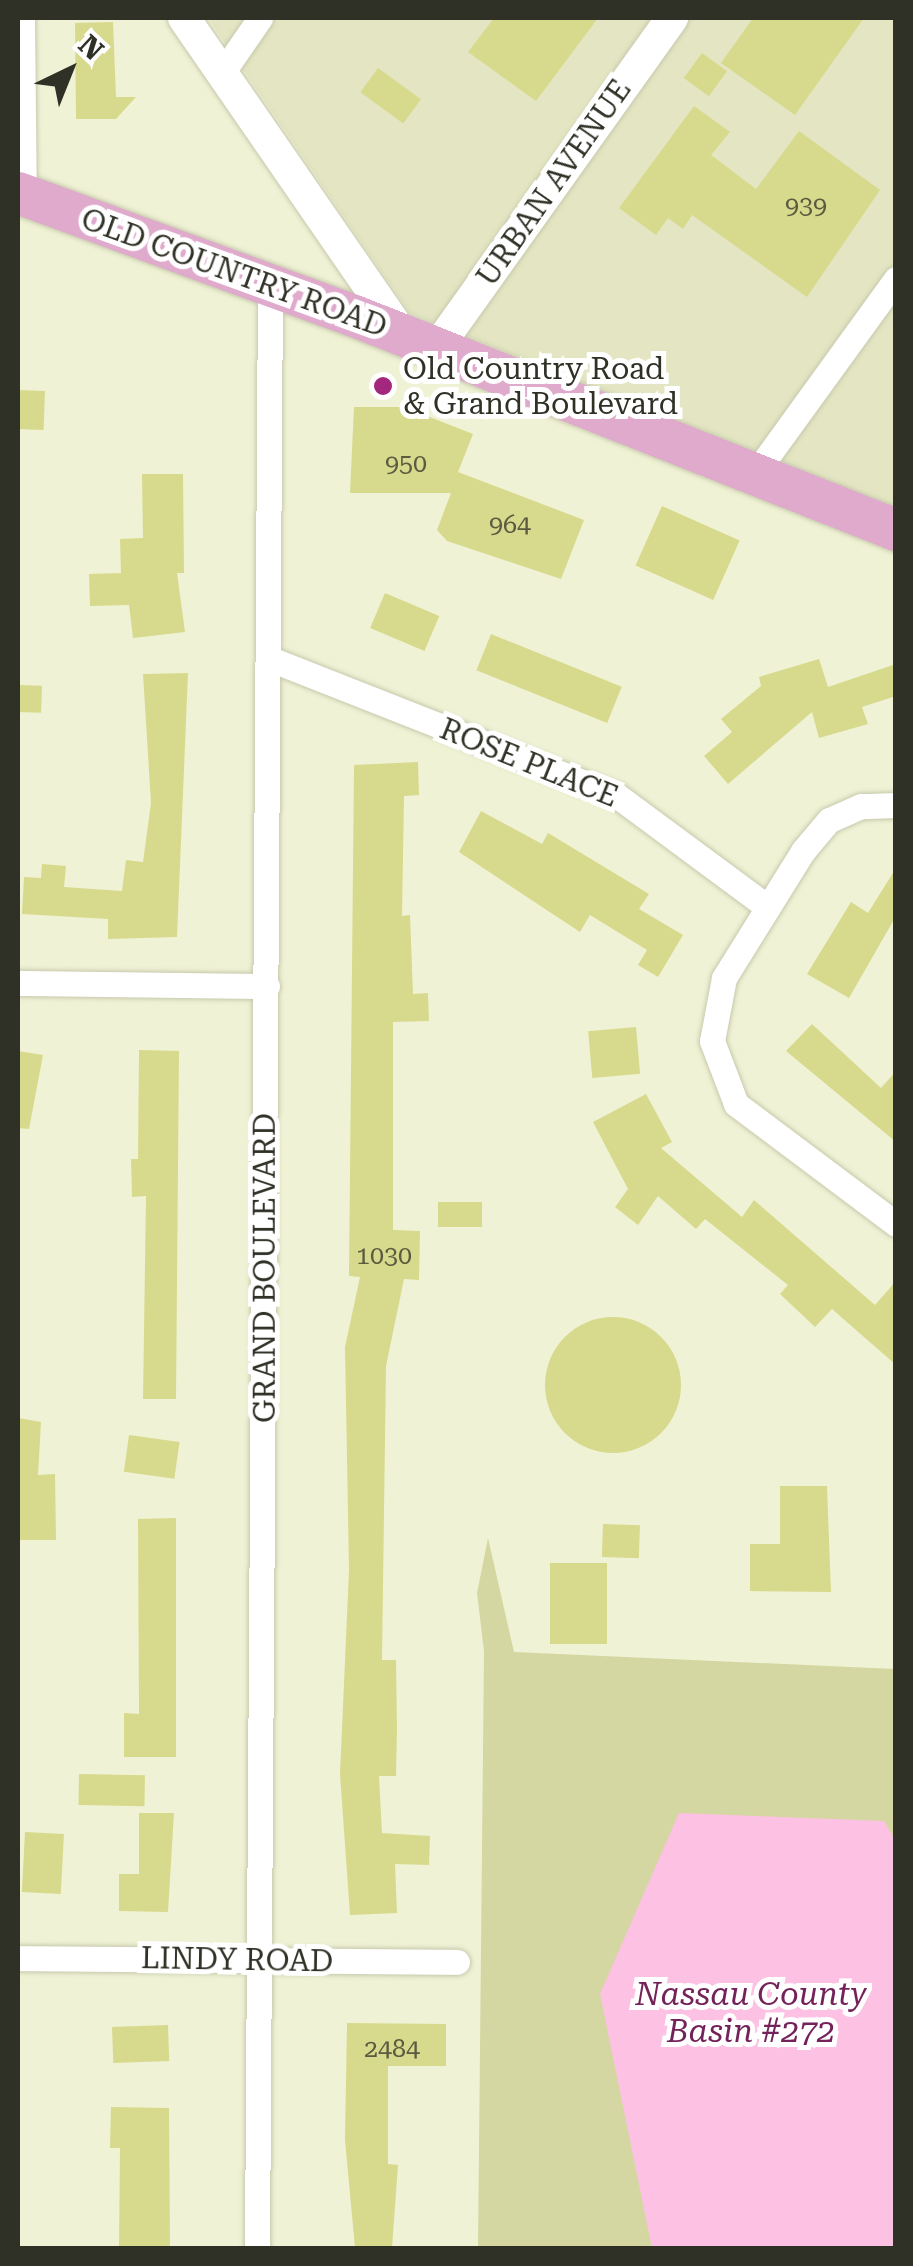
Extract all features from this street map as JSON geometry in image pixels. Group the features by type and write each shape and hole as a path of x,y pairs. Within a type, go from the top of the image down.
{"main road":[{"name":"OLD COUNTRY ROAD","path":"20,194 419,342 896,530"}],"street":[{"path":"20,194 22,18"},
{"path":"184,18 419,342"},
{"path":"222,73 260,18"},
{"name":"URBAN AVENUE","path":"419,342 672,18"},
{"path":"754,475 896,279"},
{"name":"GRAND BOULEVARD","path":"257,2248 270,288"},
{"name":"ROSE PLACE","path":"270,660 616,795 766,906"},
{"path":"896,804 861,806 830,820 766,906 724,978 712,1041 720,1081 736,1104 896,1224"},
{"path":"18,983 267,986"},
{"name":"LINDY ROAD","path":"18,1958 457,1962"}],"shaded area":[{"path":"208,18 895,18 895,509 410,313"},
{"name":"Nassau County Basin #272","path":"488,1538 514,1652 895,1669 895,2248 478,2248 484,1651 477,1593"}],"water":[{"name":"Nassau County Basin #272","path":"679,1813 884,1821 895,1840 895,2248 652,2248 600,1994"}],"building":[{"path":"494,18 598,18 536,101 468,52"},
{"path":"753,18 864,18 795,115 721,63"},
{"path":"113,22 116,97 136,97 116,119 76,119 75,23"},
{"path":"702,53 727,71 709,96 684,78"},
{"path":"378,68 421,99 403,123 360,92"},
{"path":"694,106 730,132 711,155 756,189 799,131 880,190 807,297 692,215 683,229 668,218 656,235 619,208"},
{"path":"18,390 45,391 44,430 18,429"},
{"path":"354,407 404,407 473,434 458,472 584,520 561,579 447,541 437,530 451,493 350,493"},
{"path":"142,474 183,474 184,573 177,573 185,632 133,638 129,605 90,606 89,574 121,573 120,539 143,538"},
{"path":"662,506 740,541 713,600 636,565"},
{"path":"385,593 439,616 424,651 370,628"},
{"path":"491,634 622,687 607,723 476,670"},
{"path":"819,659 828,687 896,664 896,696 862,707 868,724 819,738 812,712 728,784 704,756 732,732 721,719 761,686 759,677"},
{"path":"188,673 177,937 108,939 108,919 22,914 24,877 41,878 42,864 66,866 64,887 122,891 126,860 143,862 151,803 143,674"},
{"path":"18,685 42,686 41,713 18,712"},
{"path":"418,762 419,795 404,796 402,916 410,915 413,994 428,993 429,1021 393,1022 393,1230 420,1231 419,1280 404,1279 386,1366 382,1660 396,1660 397,1729 396,1776 379,1776 382,1833 430,1836 429,1865 395,1864 397,1913 350,1915 340,1774 349,1570 345,1347 360,1277 349,1276 354,765"},
{"path":"481,811 542,844 548,833 649,894 639,909 683,935 658,977 638,965 647,950 590,915 580,932 459,852"},
{"path":"896,868 896,916 849,998 807,974 851,902 868,913"},
{"path":"812,1024 881,1088 896,1071 896,1142 786,1051"},
{"path":"636,1027 640,1074 592,1078 588,1031"},
{"path":"139,1050 179,1051 176,1399 143,1399 146,1196 132,1197 131,1159 138,1159"},
{"path":"18,1051 43,1055 29,1129 18,1128"},
{"path":"646,1094 672,1142 661,1148 742,1217 754,1200 875,1305 896,1281 896,1365 832,1309 815,1327 780,1294 788,1285 705,1219 696,1229 658,1196 638,1225 615,1207 628,1189 593,1122"},
{"path":"438,1202 482,1202 482,1227 438,1227"},
{"path":"613,1317 639,1322 661,1337 676,1359 681,1385 676,1411 661,1433 639,1448 613,1453 587,1448 565,1433 550,1411 545,1385 550,1359 565,1337 587,1322"},
{"path":"18,1418 41,1422 38,1475 55,1474 56,1540 18,1540"},
{"path":"129,1435 180,1442 174,1479 124,1472"},
{"path":"780,1486 827,1486 831,1592 750,1591 750,1544 780,1544"},
{"path":"176,1518 176,1757 124,1757 124,1713 139,1714 138,1519"},
{"path":"603,1524 640,1525 639,1558 602,1557"},
{"path":"550,1563 607,1563 607,1644 550,1644"},
{"path":"79,1774 145,1775 144,1806 78,1805"},
{"path":"139,1813 174,1813 168,1912 119,1911 119,1874 139,1874"},
{"path":"25,1832 64,1834 61,1894 22,1892"},
{"path":"347,2023 446,2024 446,2066 388,2066 388,2164 398,2165 392,2248 355,2248 345,2140"},
{"path":"168,2025 169,2061 113,2063 112,2027"},
{"path":"111,2107 169,2108 170,2248 119,2248 120,2148 110,2148"}],"place":[{"name":"Old Country Road & Grand Boulevard","path":"383,386"}]}
